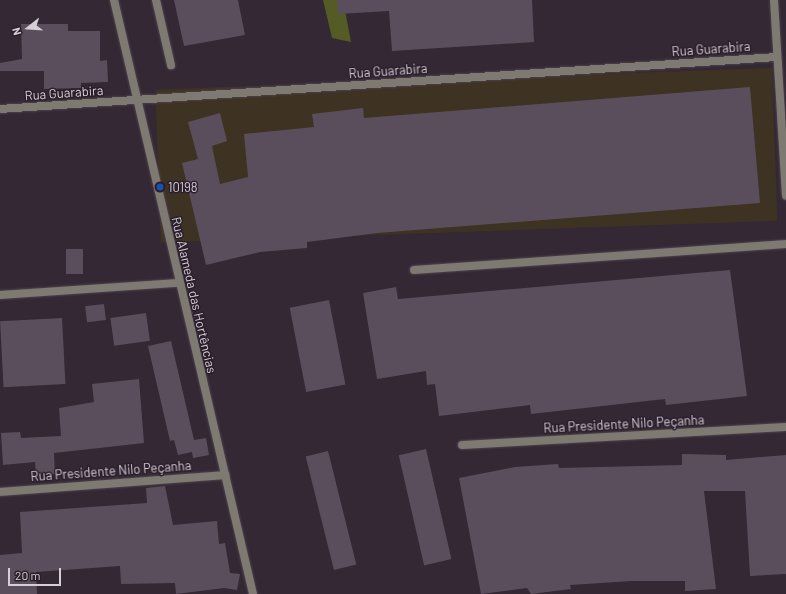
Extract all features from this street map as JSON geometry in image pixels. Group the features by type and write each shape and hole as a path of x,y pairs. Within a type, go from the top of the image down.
{"street":[{"name":"Rua Alameda das Hortências","path":"114,0 178,284 253,594"},
{"path":"156,0 171,64"},
{"path":"774,0 786,196"},
{"name":"Rua Guarabira","path":"0,109 777,57"},
{"path":"414,270 786,244"},
{"path":"0,295 178,284"},
{"name":"Rua Presidente Nilo Peçanha","path":"462,445 786,427"},
{"name":"Rua Presidente Nilo Peçanha","path":"0,492 225,474"}],"shaded area":[{"path":"772,68 777,221 161,242 155,90"}],"green space":[{"path":"323,0 343,0 351,42 332,38"}],"building":[{"path":"174,0 238,0 245,35 184,46"},
{"path":"337,0 532,0 534,42 392,51 389,11 338,14"},
{"path":"21,24 68,24 68,31 100,31 100,61 107,60 108,82 81,83 81,88 44,89 44,71 0,71 0,63 22,59"},
{"path":"750,87 760,203 377,233 307,242 307,248 260,252 206,265 182,163 198,159 188,122 220,113 227,141 212,146 220,184 248,177 244,134 314,127 312,114 363,108 364,118"},
{"path":"66,249 83,249 83,274 66,274"},
{"path":"730,270 747,396 666,405 665,399 531,414 530,405 439,416 435,384 427,385 426,371 377,379 363,293 396,287 398,299"},
{"path":"329,300 345,384 306,392 290,308"},
{"path":"104,304 106,320 87,322 85,306"},
{"path":"146,313 150,341 114,346 110,318"},
{"path":"62,318 65,384 4,387 0,321"},
{"path":"171,341 194,440 206,438 209,455 193,458 192,452 178,455 174,440 170,441 148,346"},
{"path":"139,379 144,443 54,453 55,474 36,476 35,462 3,465 1,433 20,432 21,438 61,436 59,408 94,402 92,384"},
{"path":"426,449 451,559 424,565 399,455"},
{"path":"328,451 356,565 334,570 306,457"},
{"path":"682,454 726,455 726,460 786,455 786,574 750,576 745,491 704,491 716,589 685,591 685,581 632,581 570,585 571,589 531,594 527,588 481,594 459,478 515,467 558,464 559,468 682,465"},
{"path":"165,486 173,525 217,521 219,544 225,543 230,573 240,574 237,590 224,588 176,594 175,583 121,584 120,566 36,572 37,594 0,594 0,555 22,553 20,512 147,503 146,488"}],"place":[{"name":"10198","path":"160,187"}]}
